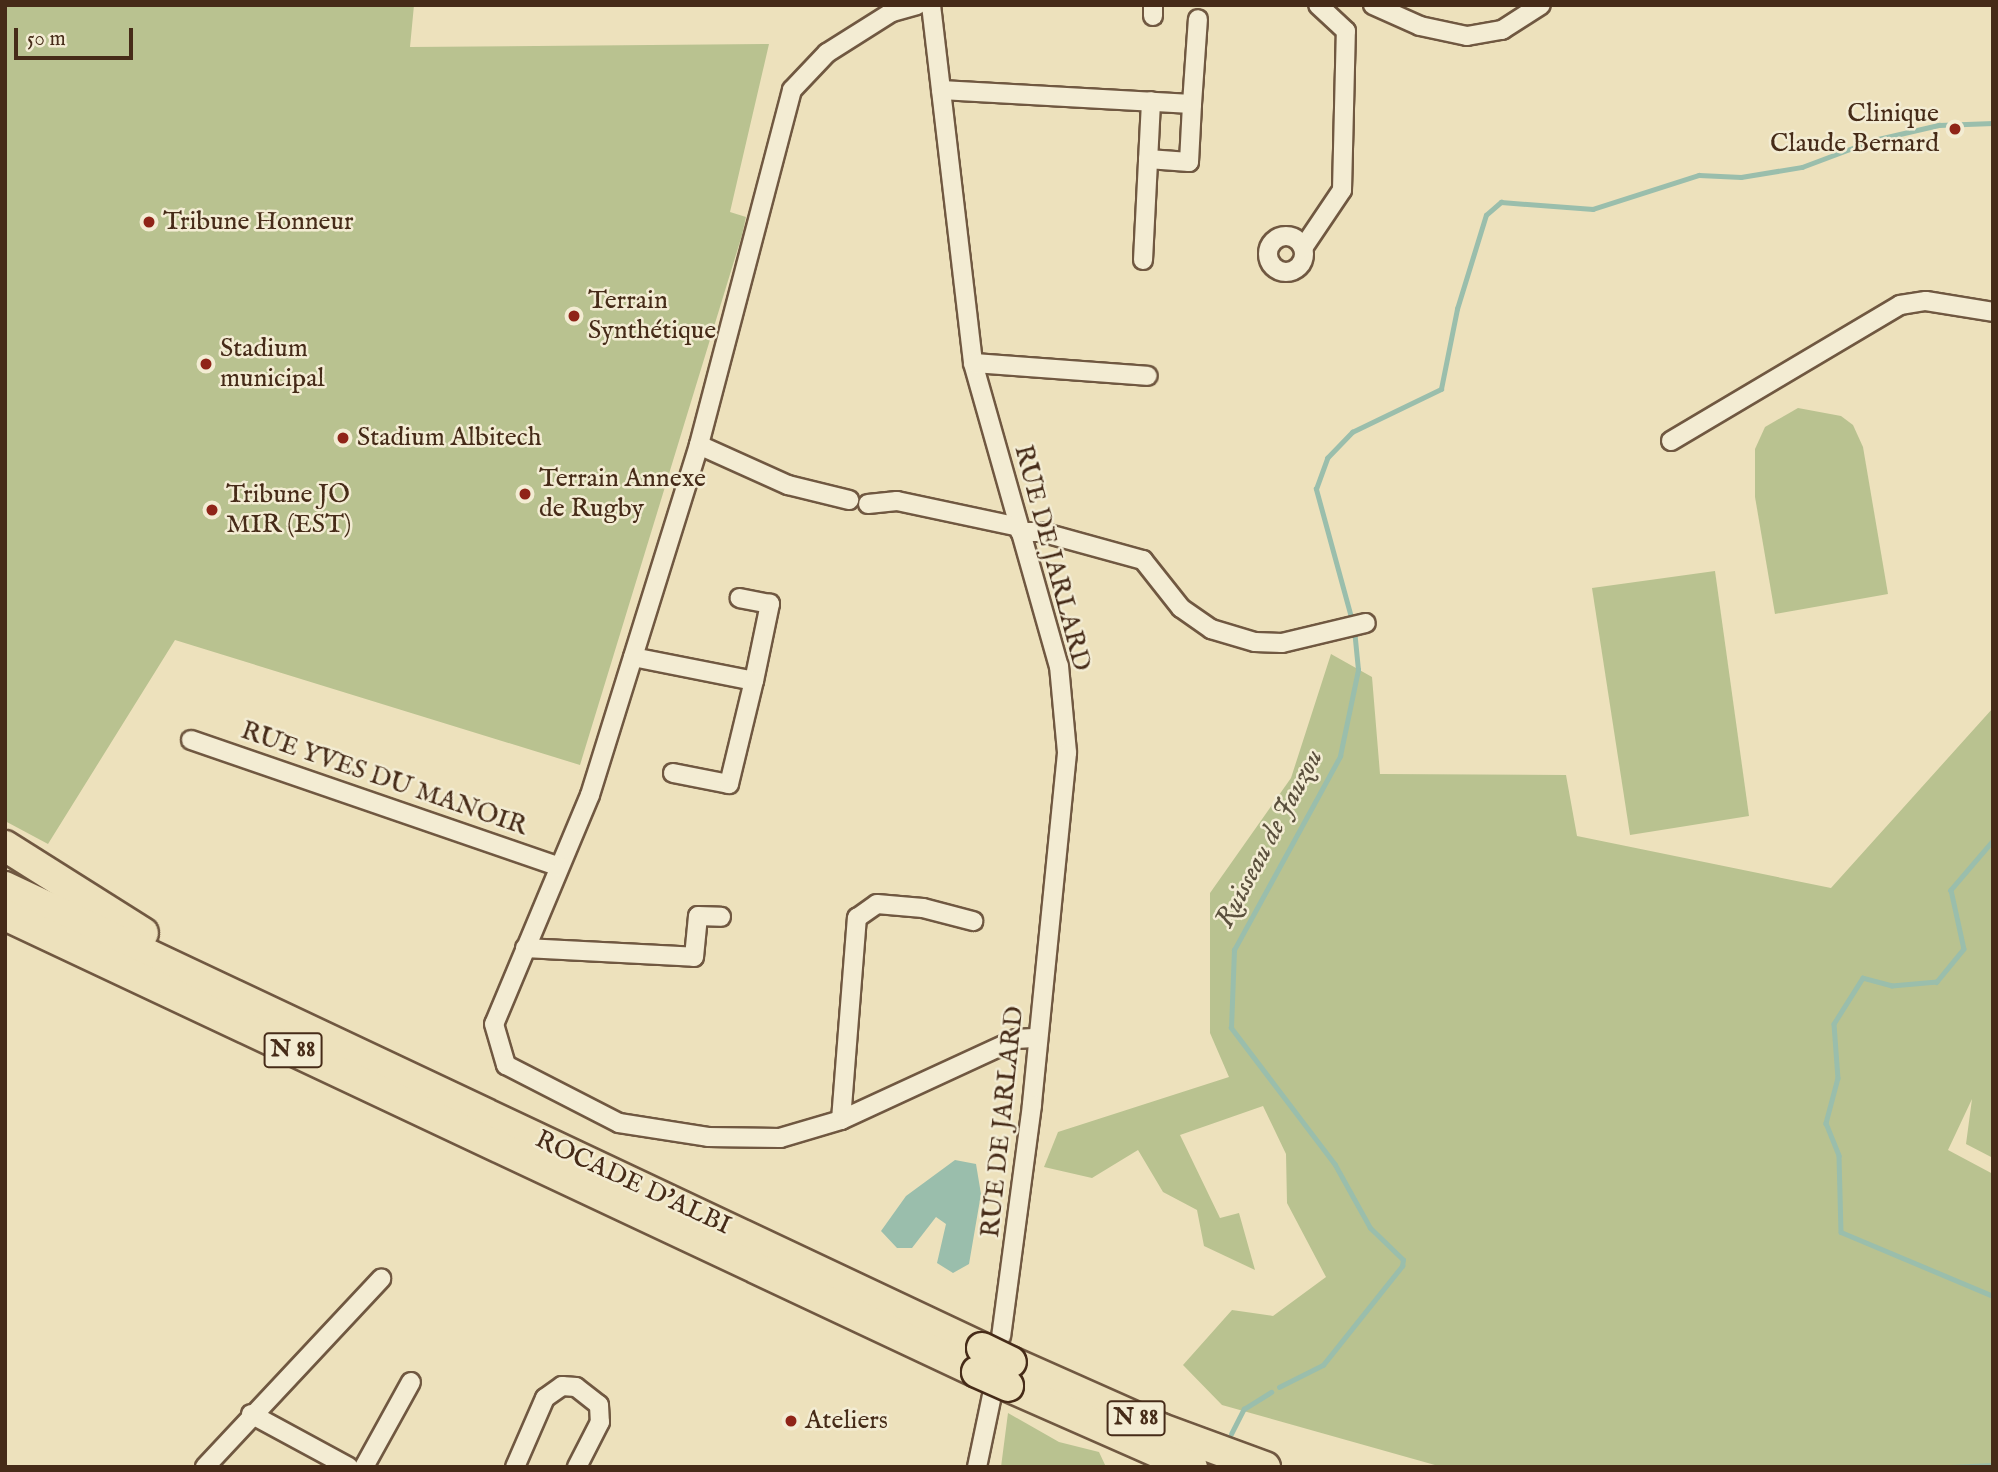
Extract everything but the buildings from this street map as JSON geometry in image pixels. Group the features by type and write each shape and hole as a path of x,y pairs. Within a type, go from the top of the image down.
{"highway":[{"path":"5,846 93,905 213,972 235,996"},
{"name":"ROCADE D'ALBI","path":"5,887 235,996 995,1367 1192,1467"},
{"name":"ROCADE D'ALBI","path":"5,915 995,1367 1265,1467"}],"street":[{"path":"918,5 892,12 827,53 792,90 699,445 590,795 494,1024 506,1065 619,1123 708,1137 780,1138 841,1120 1016,1039 1038,1038"},
{"name":"RUE DE JARLARD","path":"931,5 973,363 1059,666 1067,753 1026,1153 995,1367 977,1467"},
{"path":"1303,248 1342,190 1346,31 1318,5"},
{"path":"1373,5 1420,26 1467,36 1502,30 1541,5"},
{"path":"1148,159 1189,162 1198,19"},
{"path":"941,90 1192,104"},
{"path":"1143,260 1151,101"},
{"path":"1671,441 1900,305 1926,301 1993,312"},
{"path":"973,363 1148,376"},
{"path":"699,445 788,485 849,500"},
{"path":"868,504 897,501 1020,530 1041,532 1143,559 1181,608 1211,629 1282,643 1366,623"},
{"path":"673,773 729,784 771,604 740,598"},
{"path":"633,657 754,681"},
{"name":"RUE YVES DU MANOIR","path":"191,740 559,867"},
{"path":"841,1120 857,918 877,904 923,908 973,921"},
{"path":"525,948 694,957 698,916 721,917"},
{"path":"205,1467 251,1414 381,1279"},
{"path":"364,1467 411,1382"},
{"path":"514,1467 545,1398 562,1386 576,1387 599,1405 600,1422 577,1467"},
{"path":"251,1414 349,1467"}],"shaded area":[{"name":"Stadium Albitech","path":"5,5 414,5 410,47 769,44 730,212 746,217 742,235 580,765 175,640 48,844 5,821"},
{"path":"1798,408 1841,416 1853,425 1863,447 1888,594 1775,614 1755,497 1755,449 1765,427"},
{"path":"1715,571 1749,816 1630,835 1592,588"},
{"path":"1331,654 1372,677 1380,774 1566,775 1577,836 1831,888 1993,708 1993,1158 1966,1144 1972,1099 1948,1150 1993,1174 1993,1467 1442,1467 1222,1405 1183,1365 1232,1310 1273,1316 1326,1277 1287,1203 1286,1154 1263,1106 1180,1135 1220,1218 1239,1213 1255,1270 1204,1246 1197,1210 1163,1192 1138,1150 1092,1178 1044,1167 1058,1132 1229,1077 1210,1033 1210,893 1291,778"},
{"path":"955,1160 976,1164 981,1194 969,1264 953,1273 937,1263 946,1224 936,1217 912,1248 897,1248 881,1231 906,1196"},
{"path":"1008,1413 1059,1442 1099,1452 1106,1467 1001,1467"}],"waterway":[{"name":"Ruisseau de Jauzou","path":"1352,621 1316,489 1327,458 1352,432 1441,389 1457,309 1486,215 1501,202 1593,209 1699,175 1741,177 1802,167 1874,140 1939,125 1993,123"},
{"name":"Ruisseau de Jauzou","path":"1279,1387 1323,1365 1402,1266 1403,1260 1370,1228 1335,1165 1231,1028 1234,950 1340,756 1358,670 1354,629"},
{"path":"1993,841 1951,890 1964,949 1937,982 1892,986 1863,978 1834,1024 1838,1078 1826,1123 1839,1156 1841,1232 1993,1296"},
{"name":"Ruisseau de Jauzou","path":"1231,1434 1244,1409 1271,1392"},
{"path":"1950,1467 1993,1465"}],"place":[{"name":"Clinique Claude Bernard","path":"1955,129"},
{"name":"Tribune Honneur","path":"149,222"},
{"name":"Terrain Synthétique","path":"574,316"},
{"name":"Stadium municipal","path":"206,364"},
{"name":"Stadium Albitech","path":"343,438"},
{"name":"Terrain Annexe de Rugby","path":"525,494"},
{"name":"Tribune JO MIR (EST)","path":"212,510"},
{"name":"Ateliers","path":"791,1421"}]}
